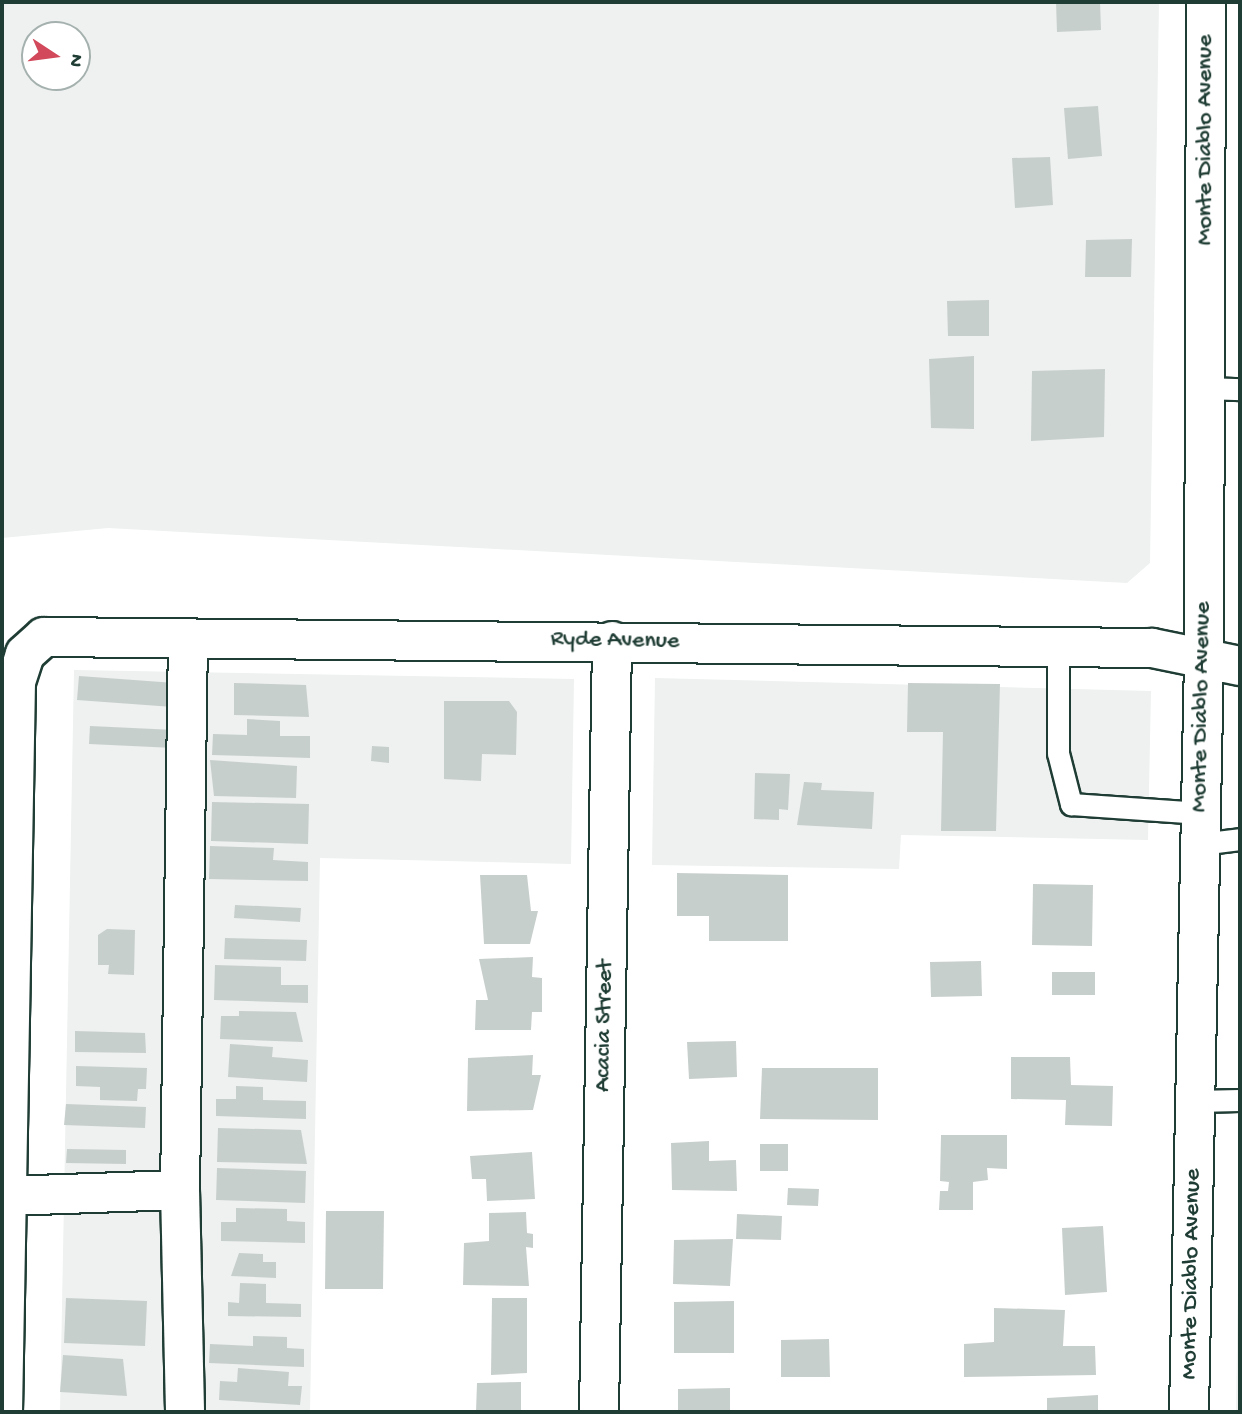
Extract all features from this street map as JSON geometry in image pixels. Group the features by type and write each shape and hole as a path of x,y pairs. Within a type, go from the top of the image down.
{"street":[{"name":"Monte Diablo Avenue","path":"1189,1412 1200,829 1222,662 1223,389 1206,2"},
{"name":"Ryde Avenue","path":"7,1196 16,682 25,654 44,637 611,640 1152,648 1222,662"},
{"path":"185,1412 180,1190 188,638"},
{"name":"Acacia Street","path":"599,1412 611,640"},
{"path":"3,1412 7,1196 180,1190"}],"lane":[{"path":"1058,647 1058,753 1071,804 1240,839"},
{"path":"1195,1101 1240,1100"}],"shaded area":[{"path":"2,2 1159,2 1150,563 1127,583 108,528 2,538"},
{"path":"74,670 574,679 571,864 320,858 310,1412 60,1412"},
{"path":"655,678 1151,691 1148,840 901,835 899,869 652,865"},
{"path":"1240,1148 1240,1412 1236,1412"}],"building":[{"path":"1056,2 1100,2 1101,30 1057,32"},
{"path":"1098,106 1102,156 1068,159 1064,108"},
{"path":"1050,157 1053,205 1015,208 1012,158"},
{"path":"1132,239 1131,277 1085,277 1086,240"},
{"path":"989,300 989,336 948,336 947,301"},
{"path":"974,356 974,429 931,428 929,359"},
{"path":"1105,369 1104,437 1031,441 1032,371"},
{"path":"79,676 175,683 173,707 77,700"},
{"path":"234,683 306,685 309,717 234,715"},
{"path":"908,683 1000,684 996,831 941,831 943,732 907,732"},
{"path":"444,701 509,701 517,712 516,755 482,754 481,781 444,779"},
{"path":"247,719 280,721 280,736 310,736 310,758 212,755 213,734 247,735"},
{"path":"90,726 175,730 174,748 89,744"},
{"path":"372,746 389,747 389,763 371,761"},
{"path":"210,760 297,766 296,798 214,796"},
{"path":"755,773 790,774 788,810 779,809 779,820 754,819"},
{"path":"804,782 822,783 821,790 874,792 872,829 797,825"},
{"path":"212,802 309,804 308,844 211,841"},
{"path":"210,846 274,848 273,860 308,862 308,881 209,879"},
{"path":"677,873 788,875 788,941 709,941 709,916 677,916"},
{"path":"480,875 527,875 531,911 538,911 530,944 484,944"},
{"path":"1033,884 1093,885 1092,946 1032,945"},
{"path":"235,905 301,908 300,922 234,918"},
{"path":"107,929 135,930 134,975 108,974 109,965 98,965 98,935"},
{"path":"225,938 307,940 306,961 224,959"},
{"path":"533,957 532,977 542,978 542,1012 532,1012 531,1030 475,1030 476,1000 488,1000 479,959"},
{"path":"981,961 982,996 931,997 930,962"},
{"path":"215,965 281,967 281,985 308,985 308,1003 214,1000"},
{"path":"1052,972 1095,972 1095,995 1052,995"},
{"path":"239,1011 296,1012 303,1042 220,1039 221,1016 239,1016"},
{"path":"75,1031 145,1033 146,1053 75,1052"},
{"path":"736,1041 737,1077 689,1079 687,1042"},
{"path":"230,1044 273,1047 272,1057 308,1060 307,1082 228,1077"},
{"path":"533,1055 532,1075 541,1075 533,1110 467,1111 468,1058"},
{"path":"1011,1057 1070,1057 1071,1085 1113,1086 1112,1126 1065,1125 1066,1100 1011,1099"},
{"path":"76,1066 147,1068 146,1089 138,1089 137,1101 100,1100 100,1087 76,1086"},
{"path":"762,1068 878,1068 878,1120 760,1119"},
{"path":"236,1086 263,1087 263,1100 306,1101 306,1119 216,1116 216,1099 236,1099"},
{"path":"66,1104 146,1107 145,1128 64,1125"},
{"path":"218,1128 301,1130 307,1164 217,1162"},
{"path":"941,1135 1007,1135 1007,1169 987,1168 988,1180 973,1182 973,1210 939,1210 940,1191 948,1191 949,1182 940,1181"},
{"path":"709,1141 709,1161 736,1160 737,1191 672,1190 671,1143"},
{"path":"760,1144 788,1144 788,1171 760,1171"},
{"path":"67,1149 126,1150 126,1164 66,1163"},
{"path":"532,1152 535,1199 487,1201 486,1179 472,1179 470,1156"},
{"path":"217,1168 306,1171 305,1203 216,1200"},
{"path":"788,1188 819,1189 818,1206 787,1205"},
{"path":"236,1208 287,1209 287,1221 305,1222 305,1243 221,1241 221,1222 236,1222"},
{"path":"326,1211 384,1211 383,1289 325,1289"},
{"path":"526,1212 527,1233 533,1234 533,1248 526,1247 529,1286 463,1285 464,1243 489,1241 489,1213"},
{"path":"737,1214 782,1216 781,1240 736,1239"},
{"path":"1103,1226 1107,1292 1065,1295 1062,1228"},
{"path":"733,1239 730,1286 673,1284 674,1240"},
{"path":"239,1253 263,1254 263,1262 276,1262 276,1278 231,1276"},
{"path":"240,1283 266,1284 266,1303 301,1304 301,1317 228,1316 228,1302 239,1303"},
{"path":"66,1298 147,1301 145,1346 64,1343"},
{"path":"492,1298 527,1298 527,1373 491,1375"},
{"path":"734,1301 734,1353 674,1353 674,1302"},
{"path":"994,1308 1065,1310 1063,1346 1095,1346 1096,1375 964,1377 964,1344 994,1342"},
{"path":"253,1336 287,1337 287,1348 304,1349 304,1367 209,1363 210,1344 253,1346"},
{"path":"829,1339 830,1377 781,1377 781,1340"},
{"path":"63,1355 123,1359 127,1396 60,1392"},
{"path":"238,1368 289,1372 288,1386 302,1386 300,1405 219,1400 220,1381 237,1382"},
{"path":"521,1382 521,1412 476,1412 477,1383"},
{"path":"730,1388 730,1412 678,1412 678,1389"},
{"path":"1098,1395 1098,1412 1047,1412 1047,1398"}]}
